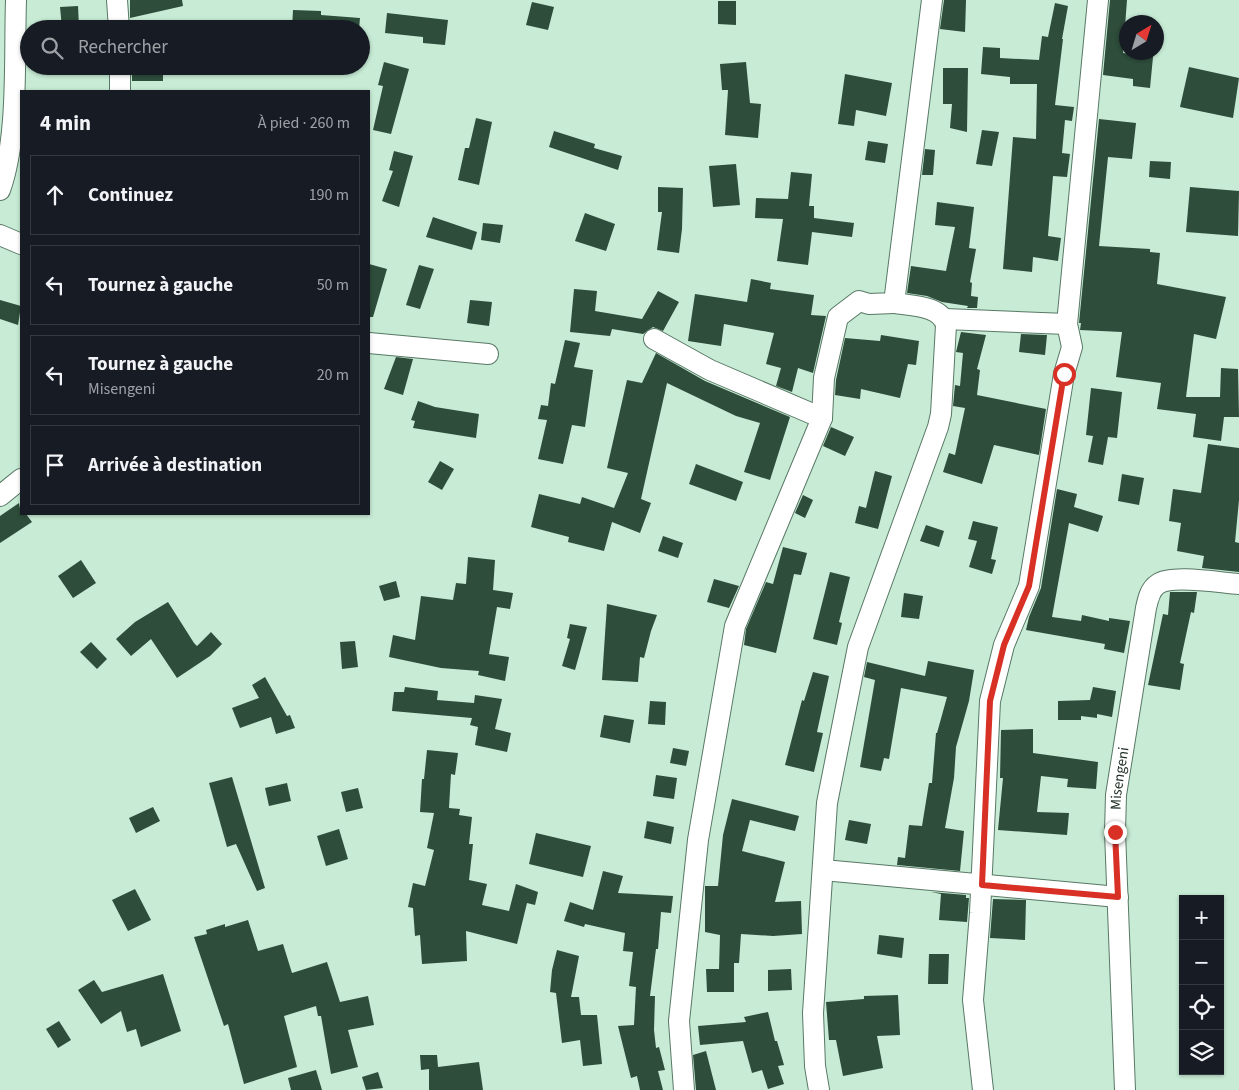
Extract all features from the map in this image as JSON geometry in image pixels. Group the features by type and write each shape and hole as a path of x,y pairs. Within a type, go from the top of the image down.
{"street":[{"path":"0,190 4,178 12,126 16,0"},
{"path":"117,0 118,20"},
{"path":"894,303 932,0"},
{"path":"982,1090 973,1000 982,885 990,701 1004,645 1029,586 1064,374 1072,347 1067,324 1098,0"},
{"path":"120,75 120,90"},
{"path":"0,235 20,244"},
{"path":"684,1090 680,1021 697,850 730,651 735,626 822,418 824,378 838,317 859,301 869,304 894,303 935,311 945,319 1067,324"},
{"path":"819,1090 815,1066 813,1013 827,803 854,662 938,428 945,319"},
{"path":"654,339 710,370 822,418"},
{"path":"370,343 488,354"},
{"path":"0,496 20,480"},
{"name":"Misengeni","path":"1125,1090 1115,832 1116,795 1150,593 1157,584 1168,580 1239,584"},
{"path":"823,870 1118,897"}],"building":[{"path":"130,0 182,0 183,6 130,18"},
{"path":"944,0 966,0 965,32 940,29"},
{"path":"1110,0 1127,0 1126,15 1119,15 1119,60 1153,60 1150,88 1133,86 1133,79 1103,75"},
{"path":"718,1 736,1 736,25 718,24"},
{"path":"532,2 554,7 548,30 526,25"},
{"path":"1055,3 1068,6 1062,39 1055,105 1074,107 1072,121 1065,120 1062,153 1070,154 1067,177 1053,176 1048,236 1061,238 1058,261 1033,257 1032,272 1003,269 1013,137 1036,139 1037,84 1010,84 1010,77 981,74 983,47 1000,48 1000,58 1039,60 1042,36 1048,37"},
{"path":"78,6 79,20 61,20 60,7"},
{"path":"293,10 321,11 321,15 360,18 360,20 292,20"},
{"path":"387,13 448,20 445,45 423,43 423,37 385,33"},
{"path":"384,62 409,69 391,134 373,130 383,86 378,85"},
{"path":"746,62 750,103 761,104 758,138 725,135 728,90 722,90 720,64"},
{"path":"1189,67 1239,78 1233,118 1180,107"},
{"path":"943,68 968,68 967,132 950,128 952,104 943,104"},
{"path":"845,74 892,83 886,116 856,110 854,126 838,124"},
{"path":"132,75 163,75 163,81 132,81"},
{"path":"476,118 492,122 479,185 458,180 465,148 469,148"},
{"path":"1099,119 1136,123 1132,159 1108,157 1099,246 1150,249 1150,252 1160,253 1157,284 1226,297 1216,339 1194,334 1186,397 1220,397 1221,368 1238,369 1239,417 1224,417 1221,441 1193,437 1196,414 1157,409 1161,383 1116,377 1122,332 1080,330 1081,323 1079,323"},
{"path":"982,130 999,132 992,166 976,164"},
{"path":"554,131 595,144 594,148 622,156 618,170 549,147"},
{"path":"868,141 888,144 885,163 865,160"},
{"path":"925,149 935,150 933,175 922,175"},
{"path":"394,151 413,156 399,207 382,201 393,171 389,170"},
{"path":"1150,161 1171,162 1170,179 1149,177"},
{"path":"736,164 740,205 713,207 709,166"},
{"path":"791,172 812,174 809,206 814,206 814,218 854,223 852,237 812,232 808,265 777,261 783,219 755,218 756,198 788,199"},
{"path":"658,187 683,188 682,229 679,253 657,250 662,212 658,212"},
{"path":"1190,187 1239,191 1238,236 1186,232"},
{"path":"937,202 974,207 969,248 976,249 970,282 972,283 971,296 978,297 977,308 967,308 968,306 942,302 927,296 907,293 911,266 946,271 955,227 935,225"},
{"path":"585,213 615,224 606,251 575,241"},
{"path":"433,217 477,232 472,250 426,237"},
{"path":"483,223 503,225 500,243 481,240"},
{"path":"370,264 387,269 373,317 370,317"},
{"path":"419,265 434,269 420,309 406,305"},
{"path":"751,279 771,283 770,289 814,295 811,315 826,316 813,373 798,368 792,392 776,386 781,368 766,364 774,333 724,324 721,346 688,341 695,294 747,302"},
{"path":"574,289 597,291 595,311 642,319 658,291 679,302 663,331 653,327 643,334 612,329 610,336 570,332"},
{"path":"0,300 20,306 18,325 0,319"},
{"path":"470,300 492,302 489,326 467,323"},
{"path":"961,332 986,335 977,369 980,370 977,395 1046,409 1039,455 994,445 982,484 943,472 949,453 955,455 965,408 953,406 955,385 960,386 963,353 956,352"},
{"path":"1021,334 1047,335 1045,355 1019,352"},
{"path":"881,335 919,341 916,365 908,364 900,398 861,389 860,399 835,395 836,380 845,338 880,341"},
{"path":"565,340 580,343 574,367 593,370 585,427 572,425 563,464 538,459 547,420 538,419 541,405 548,406 551,383 555,384"},
{"path":"656,353 705,381 790,417 770,480 744,472 760,423 736,416 667,383 641,499 651,503 640,533 612,522 604,551 568,542 569,537 531,527 539,494 580,504 582,497 614,508 628,473 607,468 627,380 642,383"},
{"path":"396,357 413,359 403,395 384,389"},
{"path":"1091,388 1122,392 1117,438 1108,437 1103,465 1088,462 1093,436 1086,435"},
{"path":"418,401 435,407 479,414 476,438 413,428 415,421 411,420"},
{"path":"831,427 854,437 845,456 823,446"},
{"path":"1208,444 1239,448 1239,500 1235,542 1239,543 1239,572 1202,568 1204,556 1177,551 1181,523 1169,521 1173,489 1201,493"},
{"path":"440,461 454,469 442,490 428,482"},
{"path":"696,464 743,482 736,501 689,484"},
{"path":"875,471 892,476 878,529 855,523 859,506 866,508"},
{"path":"1122,474 1144,478 1139,505 1118,501"},
{"path":"1057,489 1077,494 1074,507 1103,516 1098,532 1069,523 1052,617 1081,621 1082,615 1109,621 1109,618 1130,621 1124,653 1104,649 1105,644 1026,630 1029,617 1041,588"},
{"path":"803,495 813,500 805,518 795,513"},
{"path":"19,503 20,515 27,515 32,522 0,543 0,516"},
{"path":"973,521 998,527 991,559 996,560 992,574 969,567 977,541 968,539"},
{"path":"926,525 944,531 939,547 920,541"},
{"path":"663,536 683,543 678,558 658,551"},
{"path":"783,547 807,553 801,575 794,574 776,653 744,645 746,629 766,582 773,584"},
{"path":"468,557 495,560 493,590 513,593 510,609 497,607 489,654 509,657 505,681 478,675 479,671 441,668 389,657 393,635 415,640 421,596 453,600 456,583 466,584"},
{"path":"81,560 96,583 73,598 58,576"},
{"path":"830,572 850,577 839,622 842,623 837,645 813,639"},
{"path":"714,579 739,586 729,608 707,602"},
{"path":"396,581 400,597 384,601 379,586"},
{"path":"1170,592 1197,592 1194,613 1191,612 1180,663 1184,664 1180,690 1148,685 1163,614 1168,615"},
{"path":"904,593 923,596 919,619 901,617"},
{"path":"168,602 197,646 211,632 222,644 210,656 177,678 151,639 131,656 116,639 135,622"},
{"path":"607,604 657,615 644,658 640,657 638,682 602,680"},
{"path":"570,624 587,627 575,670 562,666 570,639 567,638"},
{"path":"355,641 358,667 342,669 340,642"},
{"path":"91,642 107,659 97,669 80,652"},
{"path":"928,661 974,670 969,701 956,747 954,778 945,828 964,831 960,871 897,865 898,857 905,858 909,825 922,826 929,783 932,783 936,733 947,697 901,688 889,759 884,758 881,771 860,767 875,680 864,677 867,662 925,676"},
{"path":"813,672 829,676 817,732 823,733 814,772 785,765 802,700 804,701"},
{"path":"265,677 287,716 290,715 295,728 276,734 271,717 240,728 232,708 259,698 252,685"},
{"path":"405,687 438,691 437,700 474,703 475,695 502,699 495,729 511,733 507,752 475,745 478,727 470,725 472,718 392,711 394,692 404,692"},
{"path":"1093,687 1116,691 1112,717 1097,714 1097,718 1081,716 1081,720 1058,720 1058,701 1090,700"},
{"path":"650,701 666,702 665,725 648,724"},
{"path":"604,715 634,720 630,743 600,737"},
{"path":"1033,729 1033,753 1098,762 1096,789 1067,787 1068,779 1041,776 1037,812 1069,813 1067,835 998,830 1003,778 1000,778 1001,730"},
{"path":"673,748 689,751 686,766 670,763"},
{"path":"427,750 458,753 455,775 451,774 449,808 460,809 459,815 472,817 469,844 473,844 469,880 487,884 482,905 509,911 516,884 538,892 535,905 527,903 517,944 466,931 467,961 422,964 420,935 415,936 413,908 408,907 413,883 425,886 434,850 427,848 434,813 420,812 422,779 424,779"},
{"path":"656,775 677,778 674,799 653,796"},
{"path":"232,777 265,888 257,891 236,844 227,847 209,783"},
{"path":"287,783 291,801 269,806 265,788"},
{"path":"358,788 363,808 346,812 341,792"},
{"path":"732,799 799,816 795,831 750,820 742,851 785,862 775,902 801,901 802,934 773,936 741,934 739,963 734,963 734,992 707,992 706,969 719,969 720,935 705,932 705,886 718,886 723,835"},
{"path":"153,807 160,821 136,833 129,818"},
{"path":"849,820 871,824 867,844 845,840"},
{"path":"647,821 674,827 671,844 644,838"},
{"path":"339,829 348,859 326,866 317,836"},
{"path":"536,833 591,846 583,877 529,864"},
{"path":"603,871 623,876 618,893 673,896 671,913 661,912 658,949 656,949 650,996 655,996 654,1030 656,1048 659,1047 665,1070 658,1071 663,1090 640,1090 637,1076 631,1078 618,1026 634,1025 636,987 629,986 633,952 623,951 625,933 585,924 584,927 564,921 570,902 593,910"},
{"path":"135,889 151,920 128,931 112,900"},
{"path":"931,892 966,895 966,898 969,898 967,922 939,920 941,894"},
{"path":"993,899 1026,900 1025,940 990,938"},
{"path":"248,920 258,951 283,944 292,973 327,962 340,1002 368,996 374,1025 348,1030 358,1067 331,1074 321,1016 318,1016 316,1006 284,1016 297,1067 244,1084 228,1024 224,1026 194,937 207,934 206,930 225,924 225,927"},
{"path":"879,935 904,938 902,958 877,954"},
{"path":"557,950 579,956 571,997 579,997 581,1015 597,1015 602,1064 583,1066 580,1040 562,1043 556,993 550,992 552,970"},
{"path":"929,954 949,954 948,984 928,984"},
{"path":"791,969 792,990 768,991 768,970"},
{"path":"163,974 181,1031 141,1047 136,1029 127,1032 121,1011 101,1024 78,990 94,980 102,992"},
{"path":"898,995 900,1035 877,1036 883,1068 843,1076 836,1040 829,1040 826,1002 864,999 864,996"},
{"path":"768,1012 775,1041 777,1041 784,1065 778,1066 784,1084 768,1089 762,1070 752,1073 743,1041 700,1045 698,1026 746,1022 744,1017"},
{"path":"59,1021 71,1040 58,1048 46,1029"},
{"path":"706,1051 716,1090 696,1090 693,1055"},
{"path":"420,1055 437,1055 438,1067 479,1062 483,1090 429,1090 429,1069 421,1070"},
{"path":"316,1070 322,1090 291,1090 288,1078"},
{"path":"378,1072 383,1088 366,1090 362,1077"}],"route":[{"path":"1064,374 1029,586 1022,607 1004,645 990,701 982,885 1118,897 1115,832"}]}
